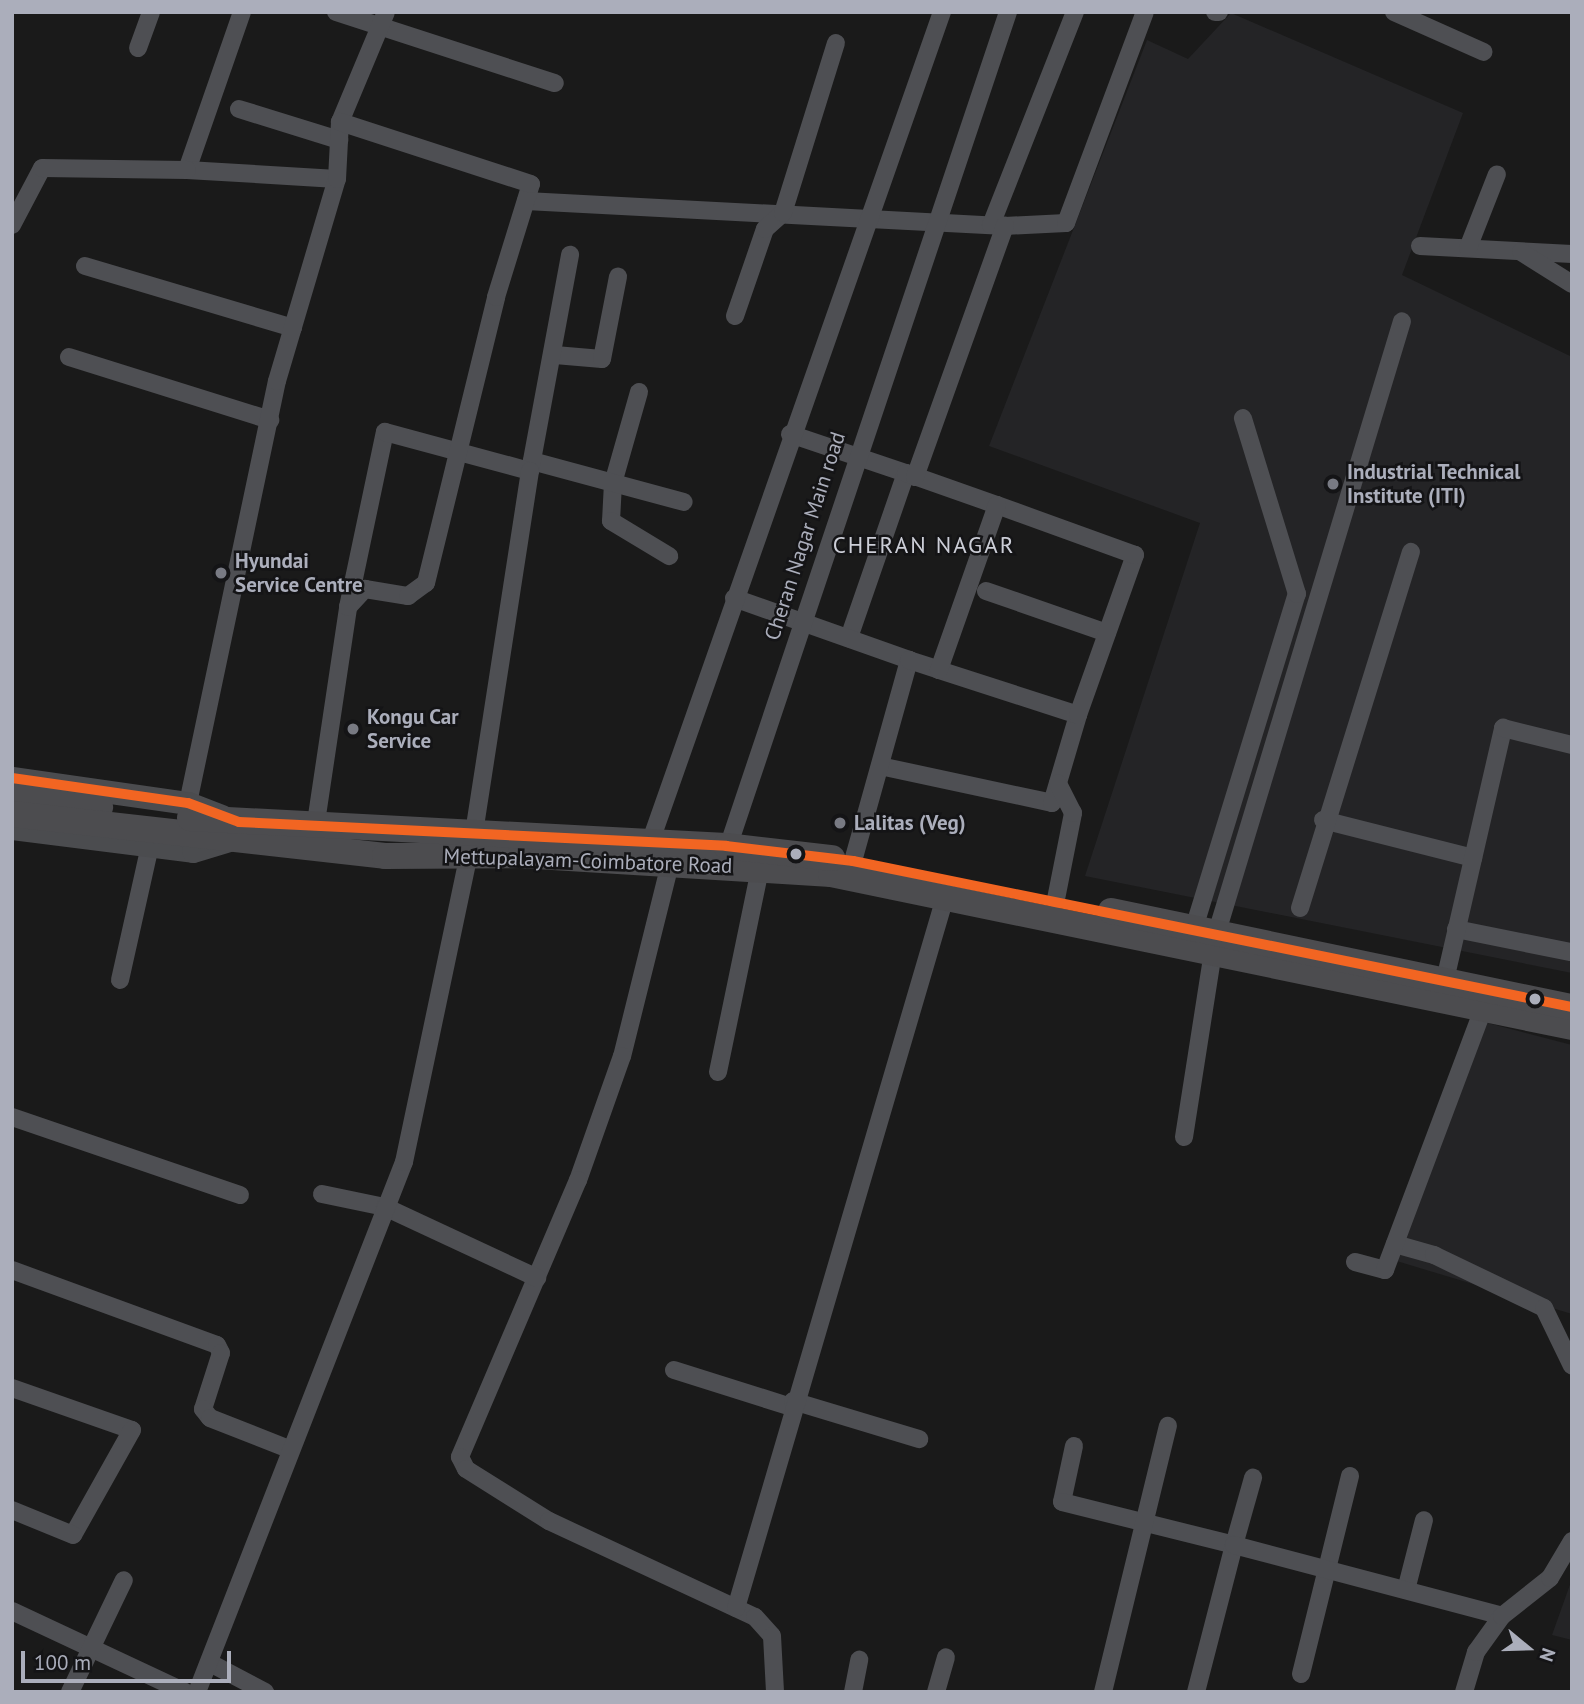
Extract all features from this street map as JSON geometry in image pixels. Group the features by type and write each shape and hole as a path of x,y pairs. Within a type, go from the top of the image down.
{"highway":[{"path":"12,795 181,818 234,831 315,828 471,843 650,843 725,856 853,861 1056,900 1208,937 1444,980 1572,1007"},
{"path":"12,814 181,818"},
{"name":"Mettupalayam-Coimbatore Road","path":"234,831 385,856 471,843 670,864 725,856 760,869 946,894 1208,937 1483,1009 1572,1027"}],"main road":[{"path":"12,778 181,818"},
{"name":"Mettupalayam-Coimbatore Road","path":"12,828 193,851 234,831"}],"street":[{"path":"138,48 151,12"},
{"path":"187,170 242,12"},
{"path":"336,12 384,20 555,83"},
{"path":"650,843 790,434 942,12"},
{"name":"Cheran Nagar Main road","path":"725,856 801,621 1008,12"},
{"path":"849,638 911,475 1075,12"},
{"path":"526,201 998,225 1066,223 1145,12"},
{"path":"1394,12 1484,52"},
{"path":"181,818 270,420 293,328 337,179 340,131 384,20"},
{"path":"735,316 765,229 783,213 836,43"},
{"path":"239,109 340,131 531,184 426,583 408,596 365,590 348,607"},
{"path":"12,225 42,168 187,170 337,179"},
{"path":"1468,248 1497,174"},
{"path":"1420,246 1572,254"},
{"path":"1520,251 1572,284"},
{"path":"197,1692 212,1664 289,1449 404,1162 471,843 531,466 555,355 570,255"},
{"path":"85,266 293,328"},
{"path":"555,355 602,359 618,277"},
{"path":"1208,937 1402,321"},
{"path":"69,357 270,420"},
{"path":"639,392 613,483 611,522 669,556"},
{"path":"1184,1137 1208,937 1297,594 1243,418"},
{"path":"315,828 348,607 385,432 459,451 613,483 684,502"},
{"path":"790,434 1135,555 1078,715 1052,803 880,766"},
{"path":"939,670 997,505"},
{"path":"1300,908 1323,820 1411,552"},
{"path":"986,591 1107,633"},
{"path":"734,598 909,660 1078,715"},
{"path":"853,861 909,660"},
{"path":"1444,980 1503,727 1572,745"},
{"path":"1056,900 1073,813 1058,784"},
{"path":"1323,820 1473,858"},
{"path":"120,980 150,846"},
{"path":"670,864 622,1056 537,1278 466,1434 460,1457 466,1469 549,1521 736,1608 772,1636 775,1692"},
{"path":"718,1072 760,869"},
{"path":"736,1608 792,1404 861,1194 946,894"},
{"path":"1456,929 1570,952"},
{"path":"1355,1262 1385,1269 1483,1009"},
{"path":"12,1117 240,1195"},
{"path":"322,1194 385,1207 537,1278"},
{"path":"1395,1244 1434,1255 1544,1308 1572,1366"},
{"path":"12,1270 217,1345 221,1353 202,1409 210,1418 289,1449"},
{"path":"674,1370 919,1438"},
{"path":"12,1388 132,1430 73,1535 12,1510"},
{"path":"1103,1692 1168,1426"},
{"path":"1074,1447 1062,1502 1502,1616"},
{"path":"1301,1674 1350,1476"},
{"path":"1196,1692 1254,1478"},
{"path":"1406,1590 1424,1520"},
{"path":"1464,1692 1476,1652 1502,1616 1550,1578 1572,1541"},
{"path":"70,1692 124,1580"},
{"path":"12,1611 185,1692"},
{"path":"936,1692 946,1657"},
{"path":"853,1692 859,1660"},
{"path":"212,1664 265,1692"}],"shaded area":[{"name":"Industrial Technical Institute (ITI)","path":"1231,13 1463,113 1402,275 1572,357 1572,973 1085,876 1200,523 989,446 1147,40 1188,59"},
{"path":"1484,1022 1572,1045 1572,1314 1390,1259"},
{"path":"1572,1579 1572,1640 1552,1635"}],"transit line":[{"path":"12,778 188,803 239,822 726,846 853,861 1572,1007"}],"place":[{"name":"Industrial Technical Institute (ITI)","path":"1333,484"},
{"name":"Hyundai Service Centre","path":"221,573"},
{"name":"Kongu Car Service","path":"353,729"},
{"name":"Lalitas (Veg)","path":"840,823"}],"district":[{"name":"CHERAN NAGAR","path":"924,545"}]}
